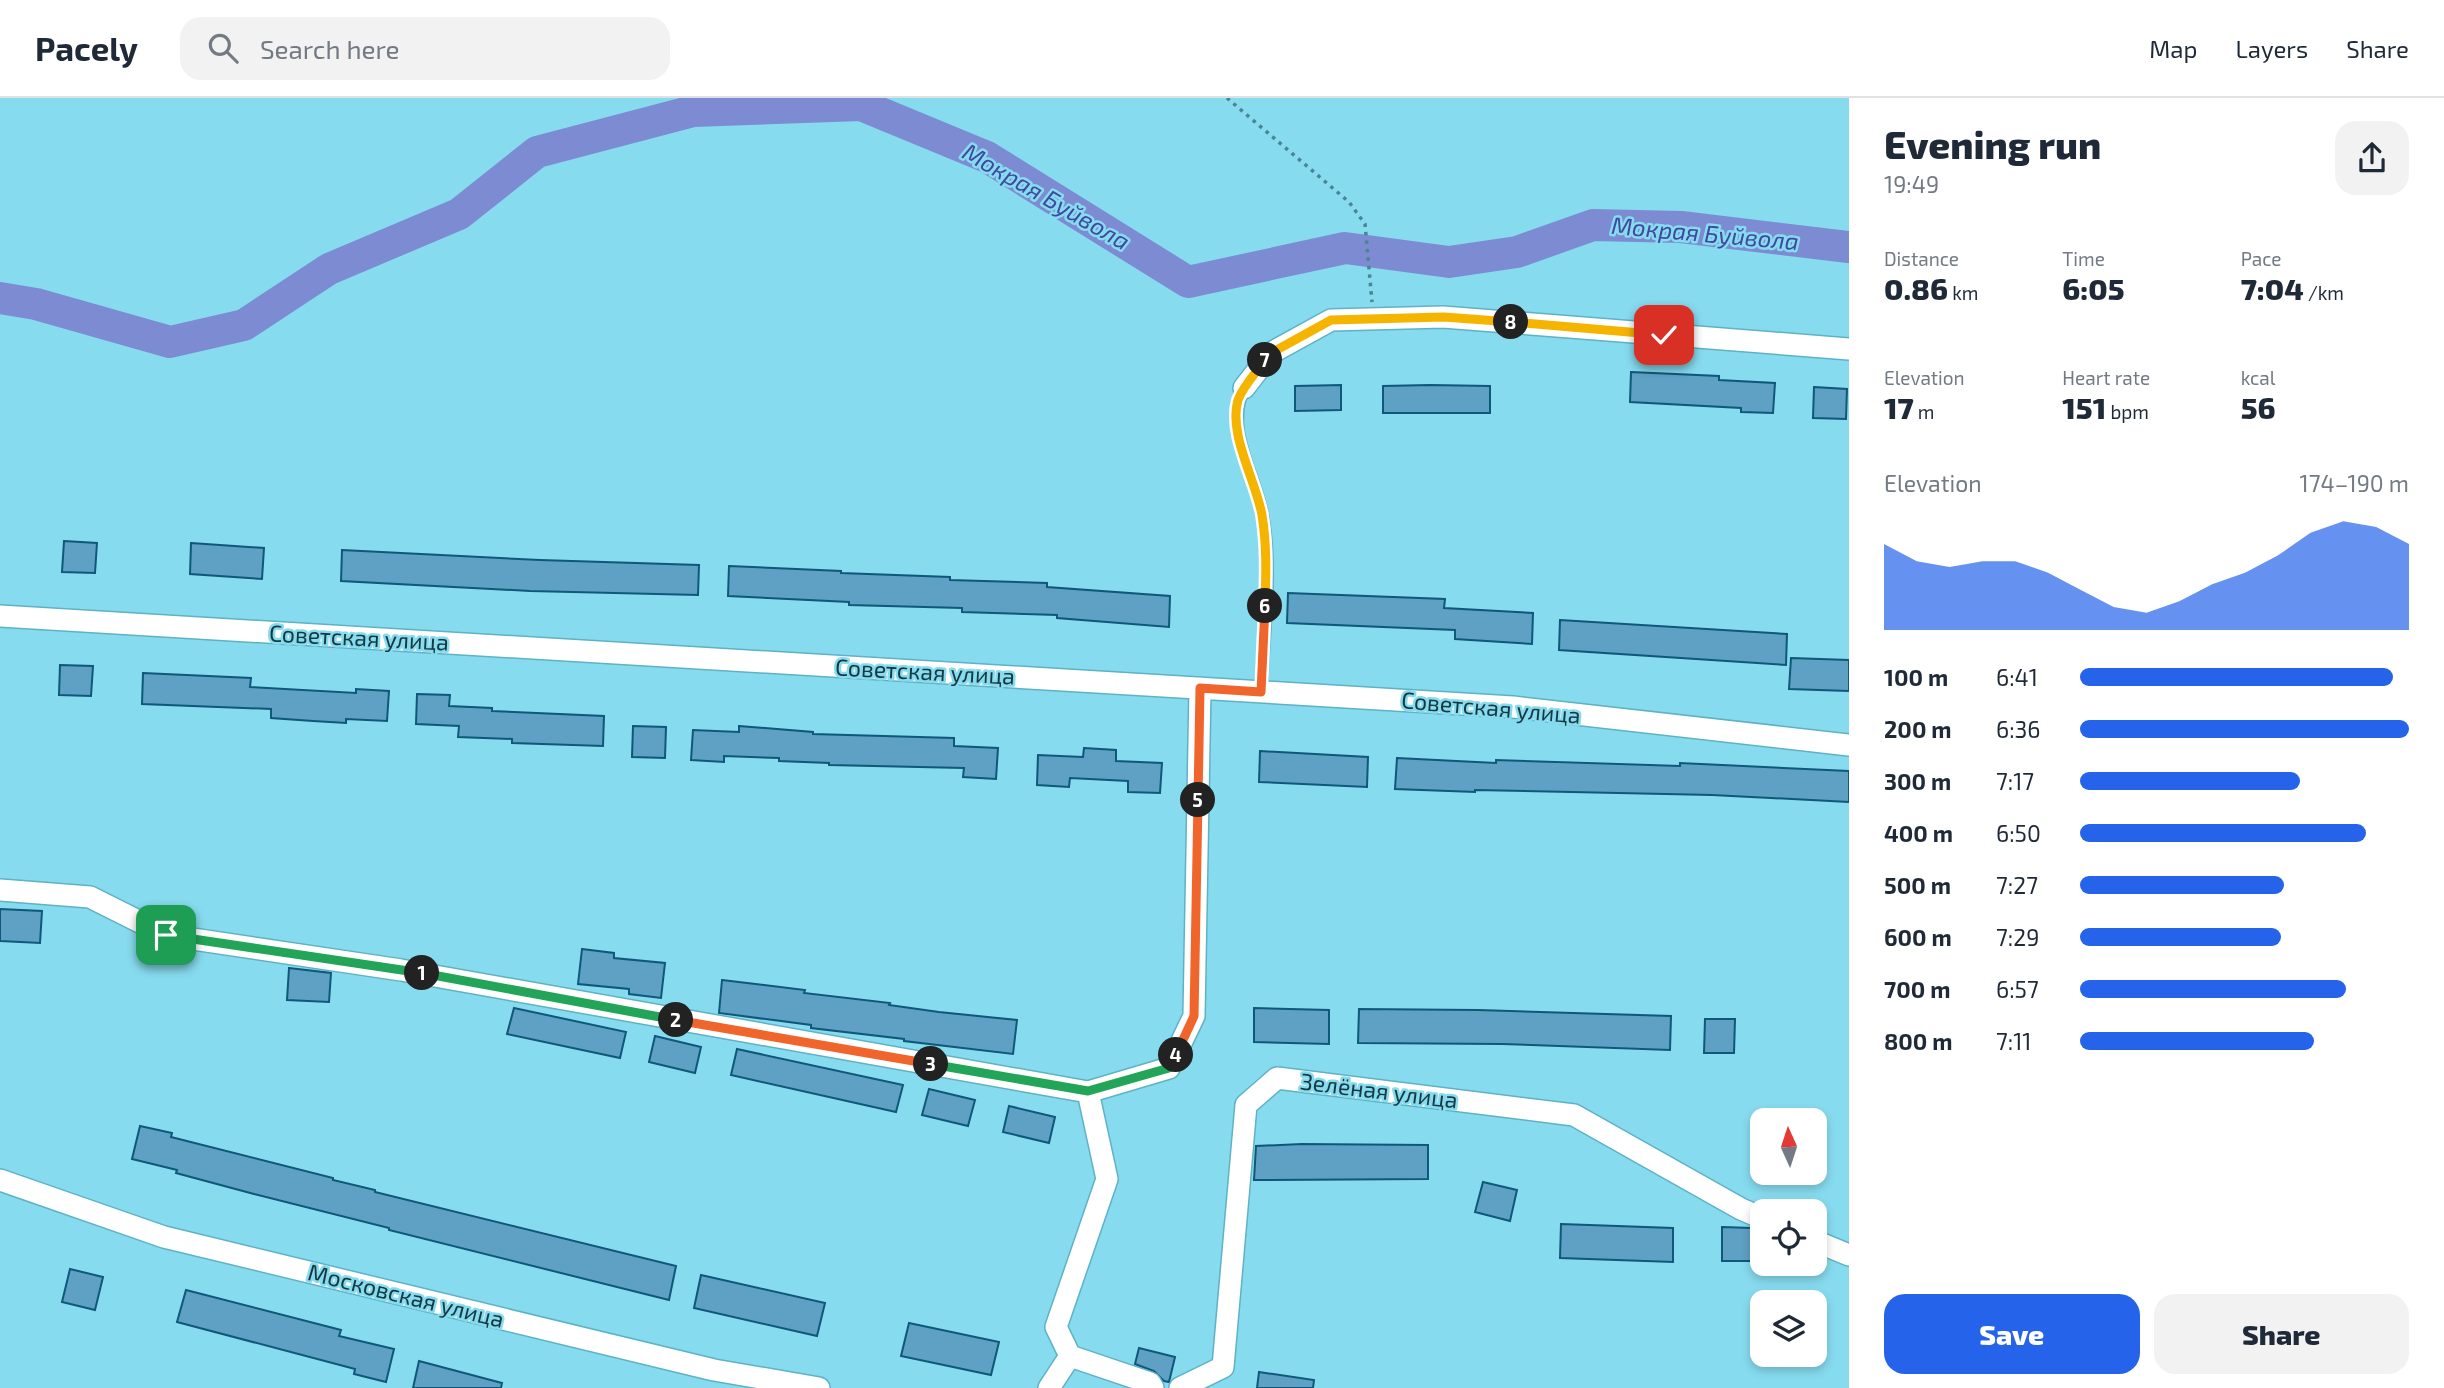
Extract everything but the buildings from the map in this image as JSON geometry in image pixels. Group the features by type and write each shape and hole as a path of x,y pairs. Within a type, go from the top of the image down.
{"street":[{"path":"1244,388 1271,353 1331,320 1444,317 1849,349"},
{"name":"Советская улица","path":"0,616 1513,707 1849,745"},
{"path":"0,890 90,897 166,935 401,970 1088,1091 1169,1068 1194,1016 1200,688"},
{"name":"Зелёная улица","path":"1180,1388 1223,1367 1246,1105 1277,1078 1574,1115 1750,1213"},
{"path":"1088,1091 1107,1179 1056,1327 1070,1356 1150,1383 1153,1388"},
{"name":"Московская улица","path":"0,1180 164,1237 714,1370 819,1388"},
{"path":"1827,1246 1849,1255"},
{"path":"1049,1388 1070,1356"}],"lane":[{"path":"1244,388 1237,402 1237,427 1262,512 1267,552 1261,692"}],"path":[{"path":"1227,98 1349,202 1365,224 1371,283"}],"waterway":[{"name":"Мокрая Буйвола","path":"0,298 36,304 170,342 244,325 329,269 459,214 537,152 693,111 861,105 987,157 1188,282 1345,248 1449,262 1517,252 1593,225 1681,227 1849,247"}],"route":[{"path":"166,935 401,970 1088,1091 1169,1068 1194,1016 1200,688 1261,692 1267,552 1262,512 1237,427 1237,402 1244,388 1271,353 1331,320 1444,317 1664,335"}]}
